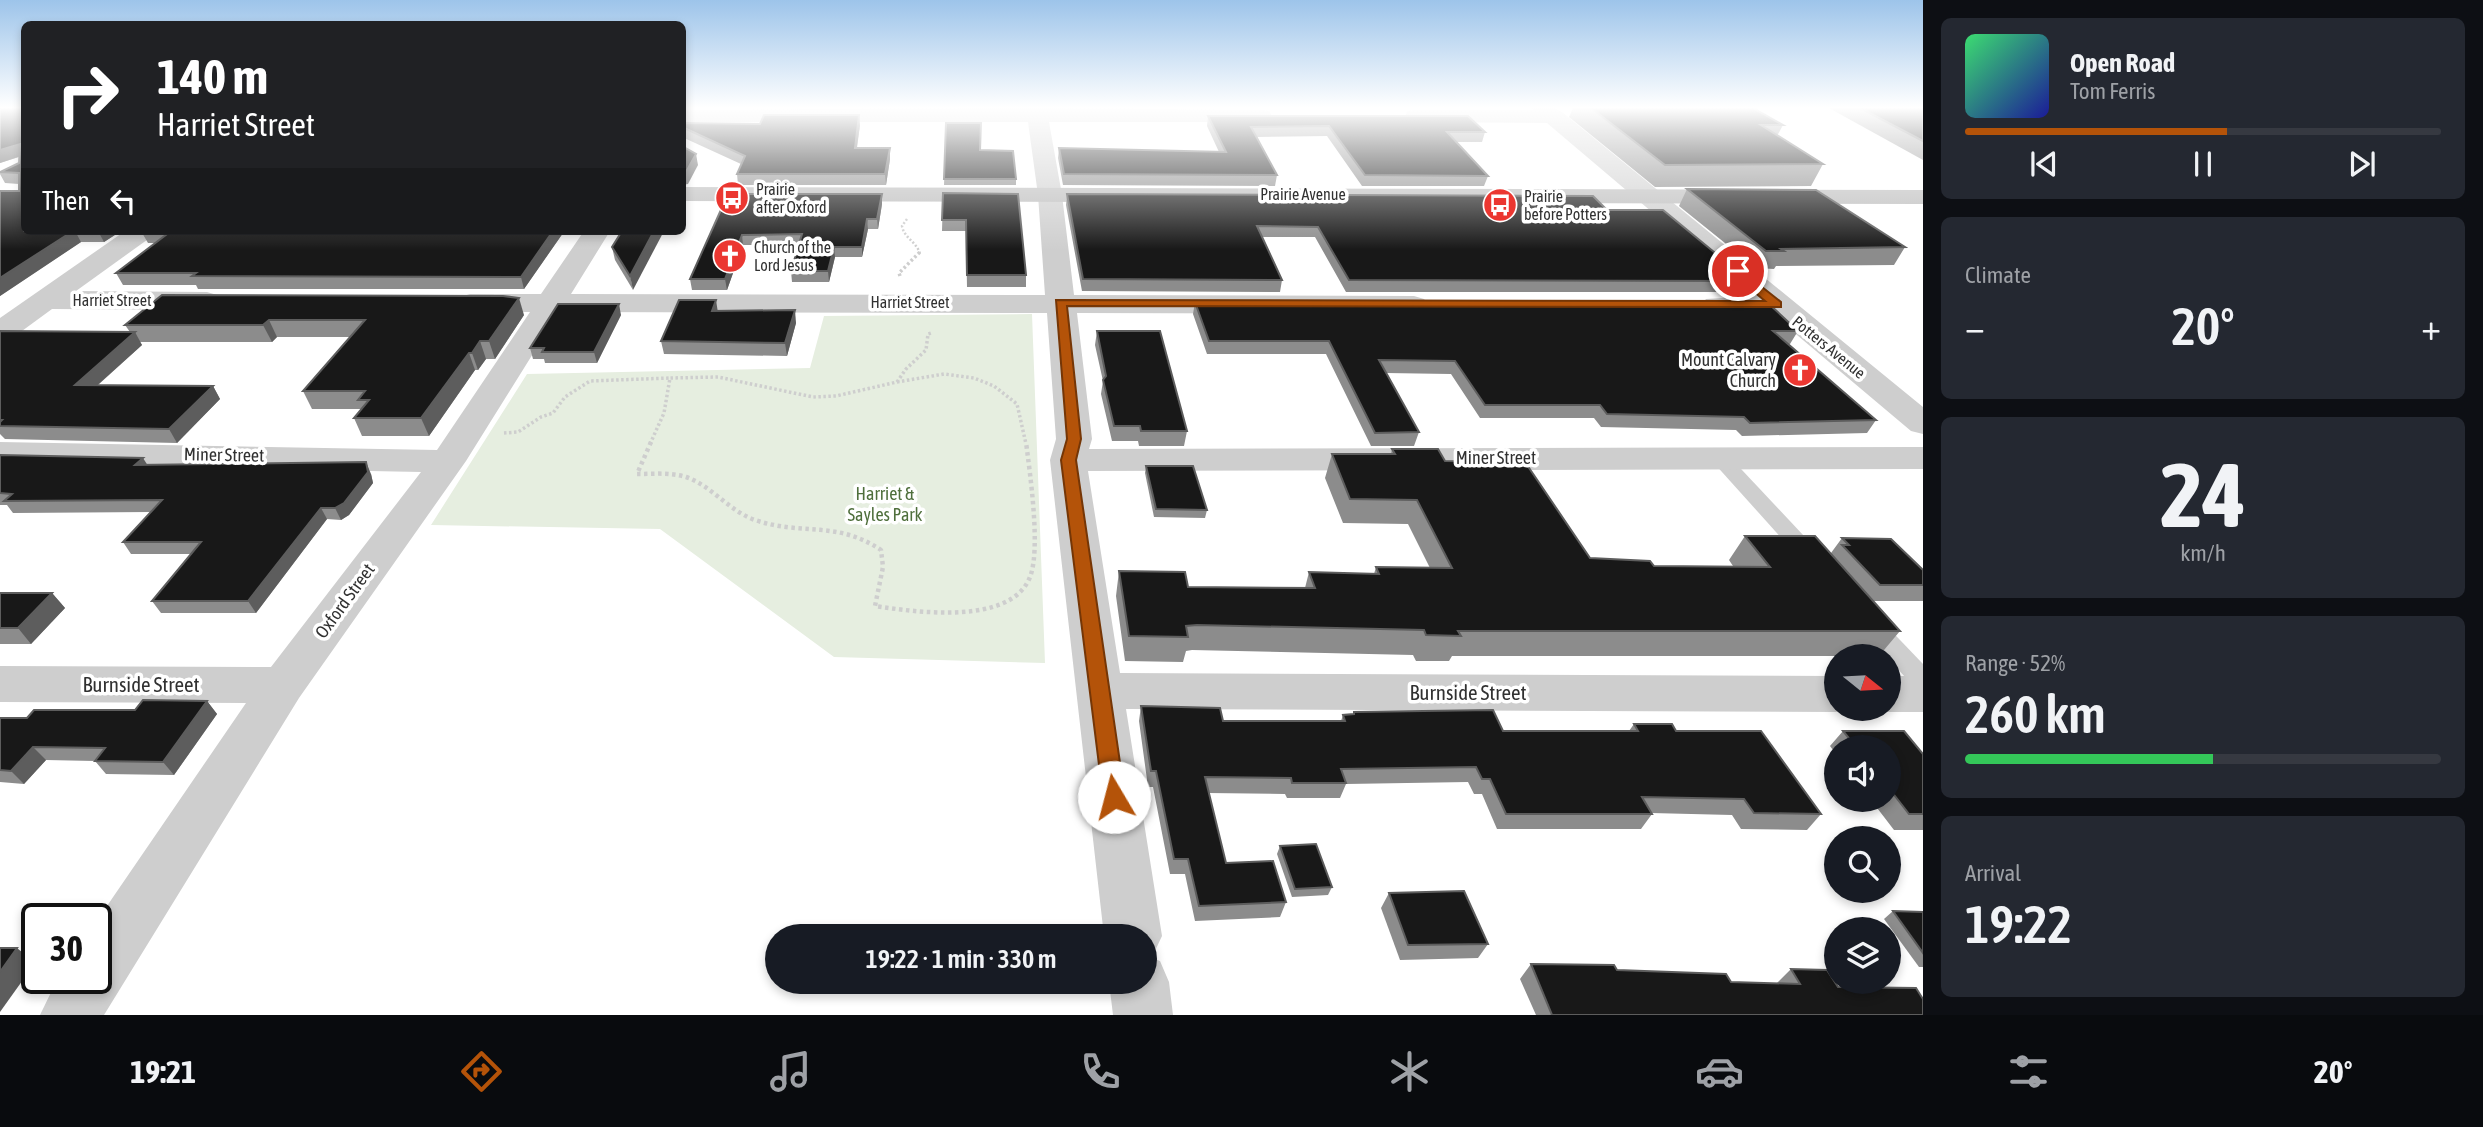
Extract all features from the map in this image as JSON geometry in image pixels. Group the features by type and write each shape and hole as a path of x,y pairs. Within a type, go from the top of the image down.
{"street":[{"path":"1044,155 1074,439 1068,460 1131,924"},
{"name":"Potters Avenue","path":"1600,155 1923,424"},
{"name":"Prairie Avenue","path":"686,194 1921,198"},
{"path":"0,332 136,235"},
{"name":"Oxford Street","path":"112,949 283,685 448,461 594,235"},
{"name":"Harriet Street","path":"44,300 236,301"},
{"name":"Harriet Street","path":"442,302 1442,305"},
{"path":"1693,305 1777,304"},
{"name":"Miner Street","path":"0,453 448,461"},
{"name":"Miner Street","path":"1068,460 1923,458"},
{"name":"Burnside Street","path":"0,684 283,685"},
{"name":"Burnside Street","path":"1100,691 1824,694"},
{"path":"1901,694 1923,694"},
{"path":"69,1015 83,994"},
{"path":"1140,994 1143,1015"}],"lane":[{"path":"1720,458 1822,569"},
{"path":"1858,610 1923,680"}],"path":[{"path":"902,302 903,288 899,273 919,254 918,246 903,232 902,226 911,212 913,195"},
{"path":"897,382 909,365 925,353 930,343 928,334 951,331 953,302"},
{"path":"553,413 565,397 590,381 706,376 813,397 836,396 944,373 991,386 1017,404 1023,416 1030,476 1033,567 1023,589 1011,599 994,607 972,611 895,610 875,606 883,567 880,550 865,537 844,530 757,521 737,512 690,480 663,474 636,474 664,413 670,378"}],"green space":[{"name":"Harriet & Sayles Park","path":"1032,314 1045,663 834,657 660,529 431,525 527,374 810,368 824,316"}],"building":[{"path":"21,155 21,235 67,235 0,278 0,191 19,191 19,173 0,172 19,163"},
{"path":"686,155 695,155 686,172"},
{"path":"889,155 885,174 737,174 745,156"},
{"path":"945,155 1013,155 1016,179 944,179"},
{"path":"1060,155 1266,155 1277,175 1064,174"},
{"path":"1351,155 1469,155 1488,176 1365,175"},
{"path":"1652,155 1809,155 1823,164 1665,165"},
{"path":"1687,189 1816,190 1905,247 1766,251"},
{"path":"943,193 1018,194 1026,275 967,275 966,220 942,220"},
{"path":"728,194 882,194 877,219 867,219 862,247 834,247 828,271 791,271 802,234 742,235 725,279 690,279"},
{"path":"1067,194 1593,196 1607,210 1663,210 1720,257 1714,257 1742,281 1349,280 1318,227 1257,226 1282,280 1083,279"},
{"path":"166,235 550,235 521,277 192,276 196,273 116,273"},
{"path":"620,235 652,235 630,276 612,247"},
{"path":"162,295 519,298 489,341 480,341 472,353 469,353 421,418 354,418 369,400 358,400 365,391 303,391 365,320 269,320 263,325 125,325"},
{"path":"679,300 716,300 712,311 795,310 785,343 661,341"},
{"path":"1195,302 1363,305 1362,302 1768,303 1798,331 1773,331 1876,420 1750,423 1744,417 1607,414 1600,405 1485,405 1455,361 1379,360 1419,432 1375,433 1329,341 1209,341"},
{"path":"558,304 619,304 594,352 542,352 544,348 530,348"},
{"path":"0,331 135,332 75,385 213,386 169,429 0,426"},
{"path":"1097,331 1160,331 1187,431 1141,431 1140,426 1114,426 1103,380 1106,376"},
{"path":"1392,449 1438,449 1445,461 1525,462 1590,558 1650,561 1654,566 1770,567 1745,536 1815,536 1900,631 1458,631 1461,636 1426,635 1424,630 1197,625 1186,626 1188,637 1129,636 1119,571 1185,572 1188,587 1315,588 1309,572 1379,574 1376,567 1452,568 1417,500 1350,499 1332,454 1395,454"},
{"path":"0,455 143,458 135,465 366,462 368,472 344,503 335,508 321,508 248,601 152,601 201,542 123,542 162,500 4,501 12,494 0,493"},
{"path":"1146,466 1193,466 1207,510 1156,509"},
{"path":"1842,538 1891,539 1923,570 1923,585 1880,585 1842,545 1849,545"},
{"path":"0,593 52,593 18,628 0,628"},
{"path":"143,700 207,701 163,762 95,761 105,748 33,747 11,771 0,770 0,718 27,718 34,710 135,710"},
{"path":"1141,706 1220,708 1223,721 1345,721 1343,715 1354,712 1493,710 1503,731 1638,731 1634,724 1672,724 1676,731 1761,731 1821,814 1754,813 1744,799 1642,797 1652,814 1506,814 1490,779 1482,779 1476,767 1341,769 1346,783 1292,783 1291,778 1205,777 1226,863 1273,861 1286,902 1199,906 1188,859 1174,859 1156,771 1151,771"},
{"path":"1843,731 1904,731 1923,754 1923,814 1909,814 1901,804 1901,735 1846,735"},
{"path":"1316,844 1332,887 1295,889 1280,846"},
{"path":"1464,891 1488,944 1408,945 1389,893"},
{"path":"1893,911 1923,912 1923,953 1901,922 1901,917 1897,917"},
{"path":"0,948 17,948 0,972"},
{"path":"1531,964 1614,965 1617,970 1726,974 1731,982 1800,984 1791,969 1824,970 1824,994 1901,994 1901,988 1916,988 1923,999 1923,1015 1552,1015"}],"place":[{"name":"Prairie after Oxford","path":"732,198"},
{"name":"Prairie before Potters","path":"1500,205"},
{"name":"Church of the Lord Jesus","path":"730,256"},
{"name":"Mount Calvary Church","path":"1800,370"}],"route":[{"path":"1114,797 1068,460 1074,439 1060,302 1777,304 1738,271"}]}
